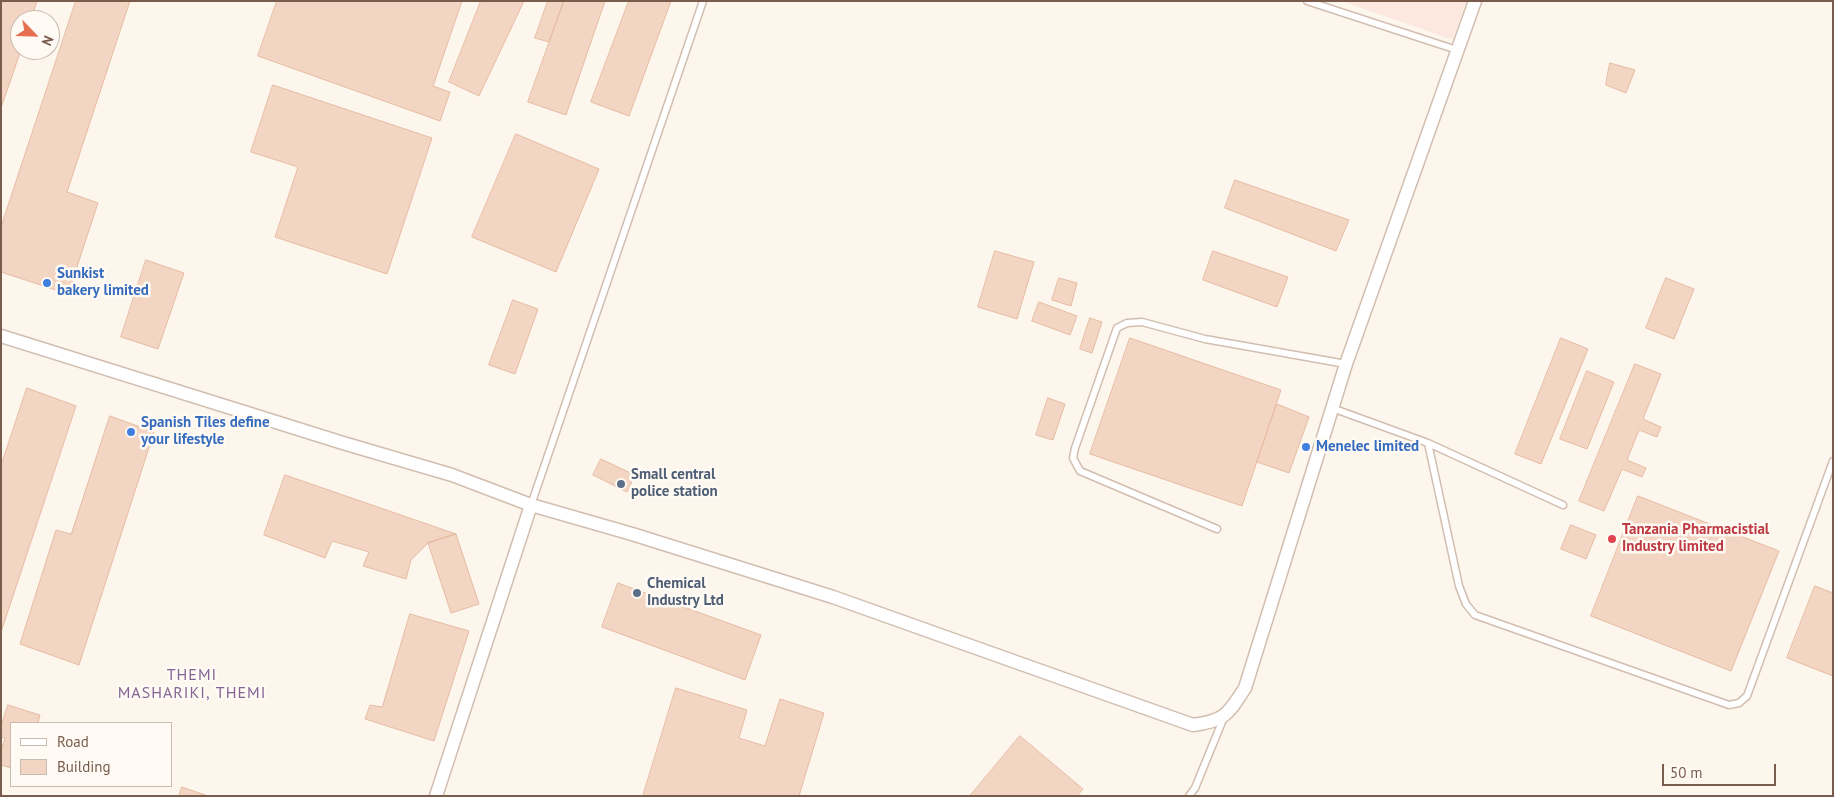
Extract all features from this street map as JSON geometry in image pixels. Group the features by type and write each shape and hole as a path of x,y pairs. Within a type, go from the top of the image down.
{"street":[{"path":"1,336 452,475 531,505 632,534 833,597 1193,725 1211,723 1225,716 1246,688 1346,364 1475,1"},
{"path":"436,796 531,505"}],"lane":[{"path":"531,505 703,1"},
{"path":"1308,1 1457,50"},
{"path":"1217,529 1080,471 1073,458 1117,328 1127,323 1142,322 1213,341 1346,364"},
{"path":"1332,408 1428,443 1563,506"},
{"path":"1428,443 1459,586 1466,604 1475,615 1729,705 1739,703 1747,696 1833,461"},
{"path":"1189,796 1195,788 1225,716"}],"shaded area":[{"path":"1342,1 1466,1 1453,40"}],"building":[{"path":"1,1 37,1 34,10 10,10 10,60 18,60 1,108"},
{"path":"76,1 130,1 67,192 98,203 68,294 1,272 1,227 56,60 60,60 60,49"},
{"path":"277,1 462,1 433,86 450,92 440,121 258,56"},
{"path":"481,1 524,1 479,96 449,82"},
{"path":"548,1 564,1 549,42 535,38"},
{"path":"564,1 605,1 566,115 528,102"},
{"path":"629,1 671,1 629,116 591,102"},
{"path":"1610,63 1635,70 1626,93 1606,85"},
{"path":"273,85 432,138 387,274 275,237 298,167 251,152"},
{"path":"516,134 599,169 556,272 472,237"},
{"path":"1235,180 1349,220 1336,251 1225,208"},
{"path":"995,251 1034,262 1017,319 978,307"},
{"path":"1213,251 1288,277 1277,307 1203,280"},
{"path":"146,260 184,273 158,349 121,337"},
{"path":"1059,278 1077,283 1071,306 1052,300"},
{"path":"1666,278 1694,289 1674,339 1646,328"},
{"path":"513,300 538,309 515,374 489,365"},
{"path":"1039,302 1077,316 1070,335 1032,321"},
{"path":"1090,318 1102,322 1092,353 1080,349"},
{"path":"1130,338 1281,390 1242,506 1090,454"},
{"path":"1561,338 1588,349 1541,464 1515,454"},
{"path":"1635,364 1661,374 1643,419 1661,427 1657,437 1639,430 1627,460 1646,468 1642,477 1622,469 1604,511 1579,501"},
{"path":"1587,371 1614,382 1587,449 1560,439"},
{"path":"27,388 76,406 1,632 1,466"},
{"path":"1048,398 1065,404 1053,440 1036,435"},
{"path":"1277,404 1309,417 1289,473 1257,462"},
{"path":"110,416 154,432 79,665 20,644 56,530 71,534"},
{"name":"Small central police station","path":"601,459 635,475 627,492 593,475"},
{"path":"285,475 456,534 428,543 411,560 406,579 363,566 369,552 332,541 325,558 264,535"},
{"path":"1638,496 1779,551 1731,671 1591,616"},
{"path":"1571,525 1596,535 1586,559 1561,549"},
{"path":"456,534 479,604 451,613 428,543"},
{"path":"618,583 761,635 745,680 602,627"},
{"path":"1815,586 1833,593 1833,676 1787,658"},
{"path":"410,614 469,631 434,741 365,719 370,705 382,707"},
{"path":"676,688 747,710 739,738 765,746 780,699 824,713 799,796 643,796"},
{"path":"8,705 40,715 38,722 10,722 10,768 1,765 1,751 5,738 1,737 1,727"},
{"path":"1020,736 1083,789 1077,796 970,796"},
{"path":"182,787 208,796 179,796"}],"place":[{"name":"Sunkist bakery limited","path":"47,283"},
{"name":"Spanish Tiles define your lifestyle","path":"131,432"},
{"name":"Menelec limited","path":"1306,447"},
{"name":"Small central police station","path":"621,484"},
{"name":"Tanzania Pharmacistial Industry limited","path":"1612,539"},
{"name":"Chemical Industry Ltd","path":"637,593"}],"district":[{"name":"THEMI MASHARIKI, THEMI","path":"192,684"}]}
